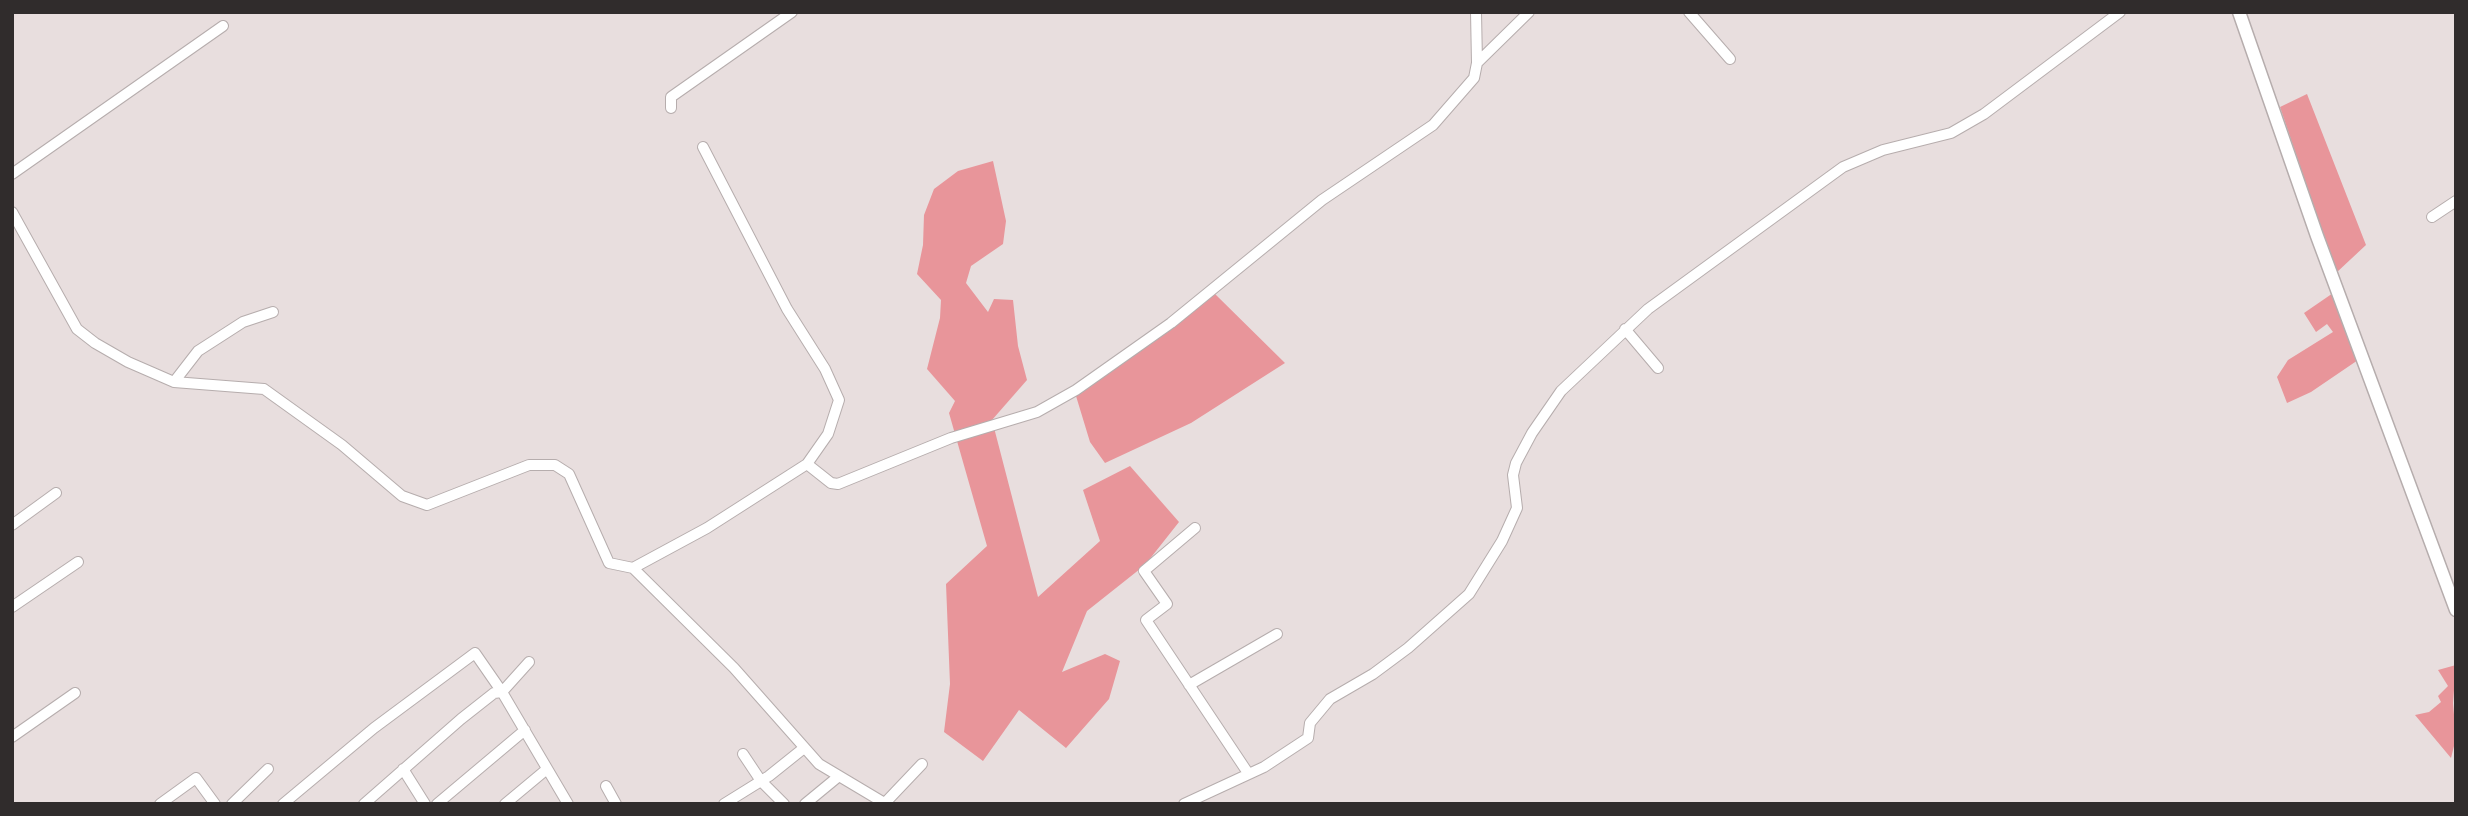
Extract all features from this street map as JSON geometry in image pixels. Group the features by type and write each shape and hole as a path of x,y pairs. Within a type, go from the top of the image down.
{"street":[{"path":"671,108 671,97 792,12"},
{"path":"807,464 831,483 838,484 951,438 1037,412 1076,390 1171,323 1322,200 1403,148 1433,125 1474,78 1477,63 1476,12"},
{"path":"1477,63 1530,12"},
{"path":"1689,12 1730,59"},
{"path":"1184,804 1265,767 1308,738 1310,723 1330,699 1373,674 1408,648 1469,594 1502,541 1517,508 1513,475 1516,463 1532,433 1561,391 1625,329 1843,167 1883,150 1951,133 1984,114 2120,12"},
{"path":"2239,12 2317,236 2456,610"},
{"path":"12,174 223,26"},
{"path":"633,568 707,528 807,464 828,435 839,400 825,369 787,309 703,147"},
{"path":"2432,217 2456,201"},
{"path":"12,212 78,329 128,362 174,382 264,389 342,445 402,496 427,505 529,466 555,465 569,474 609,563 633,568 734,668 819,764 885,804 922,764"},
{"path":"174,382 198,351 243,322 272,312"},
{"path":"1625,329 1658,368"},
{"path":"12,525 56,493"},
{"path":"1195,528 1144,570 1167,604 1146,620 1248,774"},
{"path":"12,607 78,562"},
{"path":"1189,685 1277,634"},
{"path":"283,804 374,728 475,653 502,692 568,804"},
{"path":"364,804 494,693 502,692 528,662"},
{"path":"12,737 75,693"},
{"path":"437,804 525,730"},
{"path":"724,804 761,781 804,748"},
{"path":"743,754 761,781 784,804"},
{"path":"232,804 268,769"},
{"path":"403,769 425,804"},
{"path":"505,804 547,769"},
{"path":"805,804 839,776"},
{"path":"160,804 196,778 215,804"},
{"path":"606,786 616,804"}],"shaded area":[{"path":"2307,94 2366,245 2336,273 2280,107"},
{"path":"993,161 1006,221 1003,244 971,266 966,283 988,312 994,299 1013,300 1018,346 1027,380 992,420 1038,597 1100,541 1083,490 1130,466 1179,522 1145,565 1087,611 1062,672 1105,654 1120,661 1109,699 1066,748 1019,710 983,761 944,732 950,684 946,584 987,546 949,413 955,401 927,369 940,318 941,300 917,274 923,245 924,215 934,189 958,171"},
{"path":"2336,291 2361,358 2311,392 2287,403 2277,377 2288,360 2333,332 2327,324 2316,332 2304,313"},
{"path":"1214,293 1285,363 1191,423 1105,463 1090,442 1076,396 1169,331"},
{"path":"2456,665 2453,703 2456,738 2451,758 2415,715 2429,712 2441,702 2438,696 2448,686 2438,670"}]}
